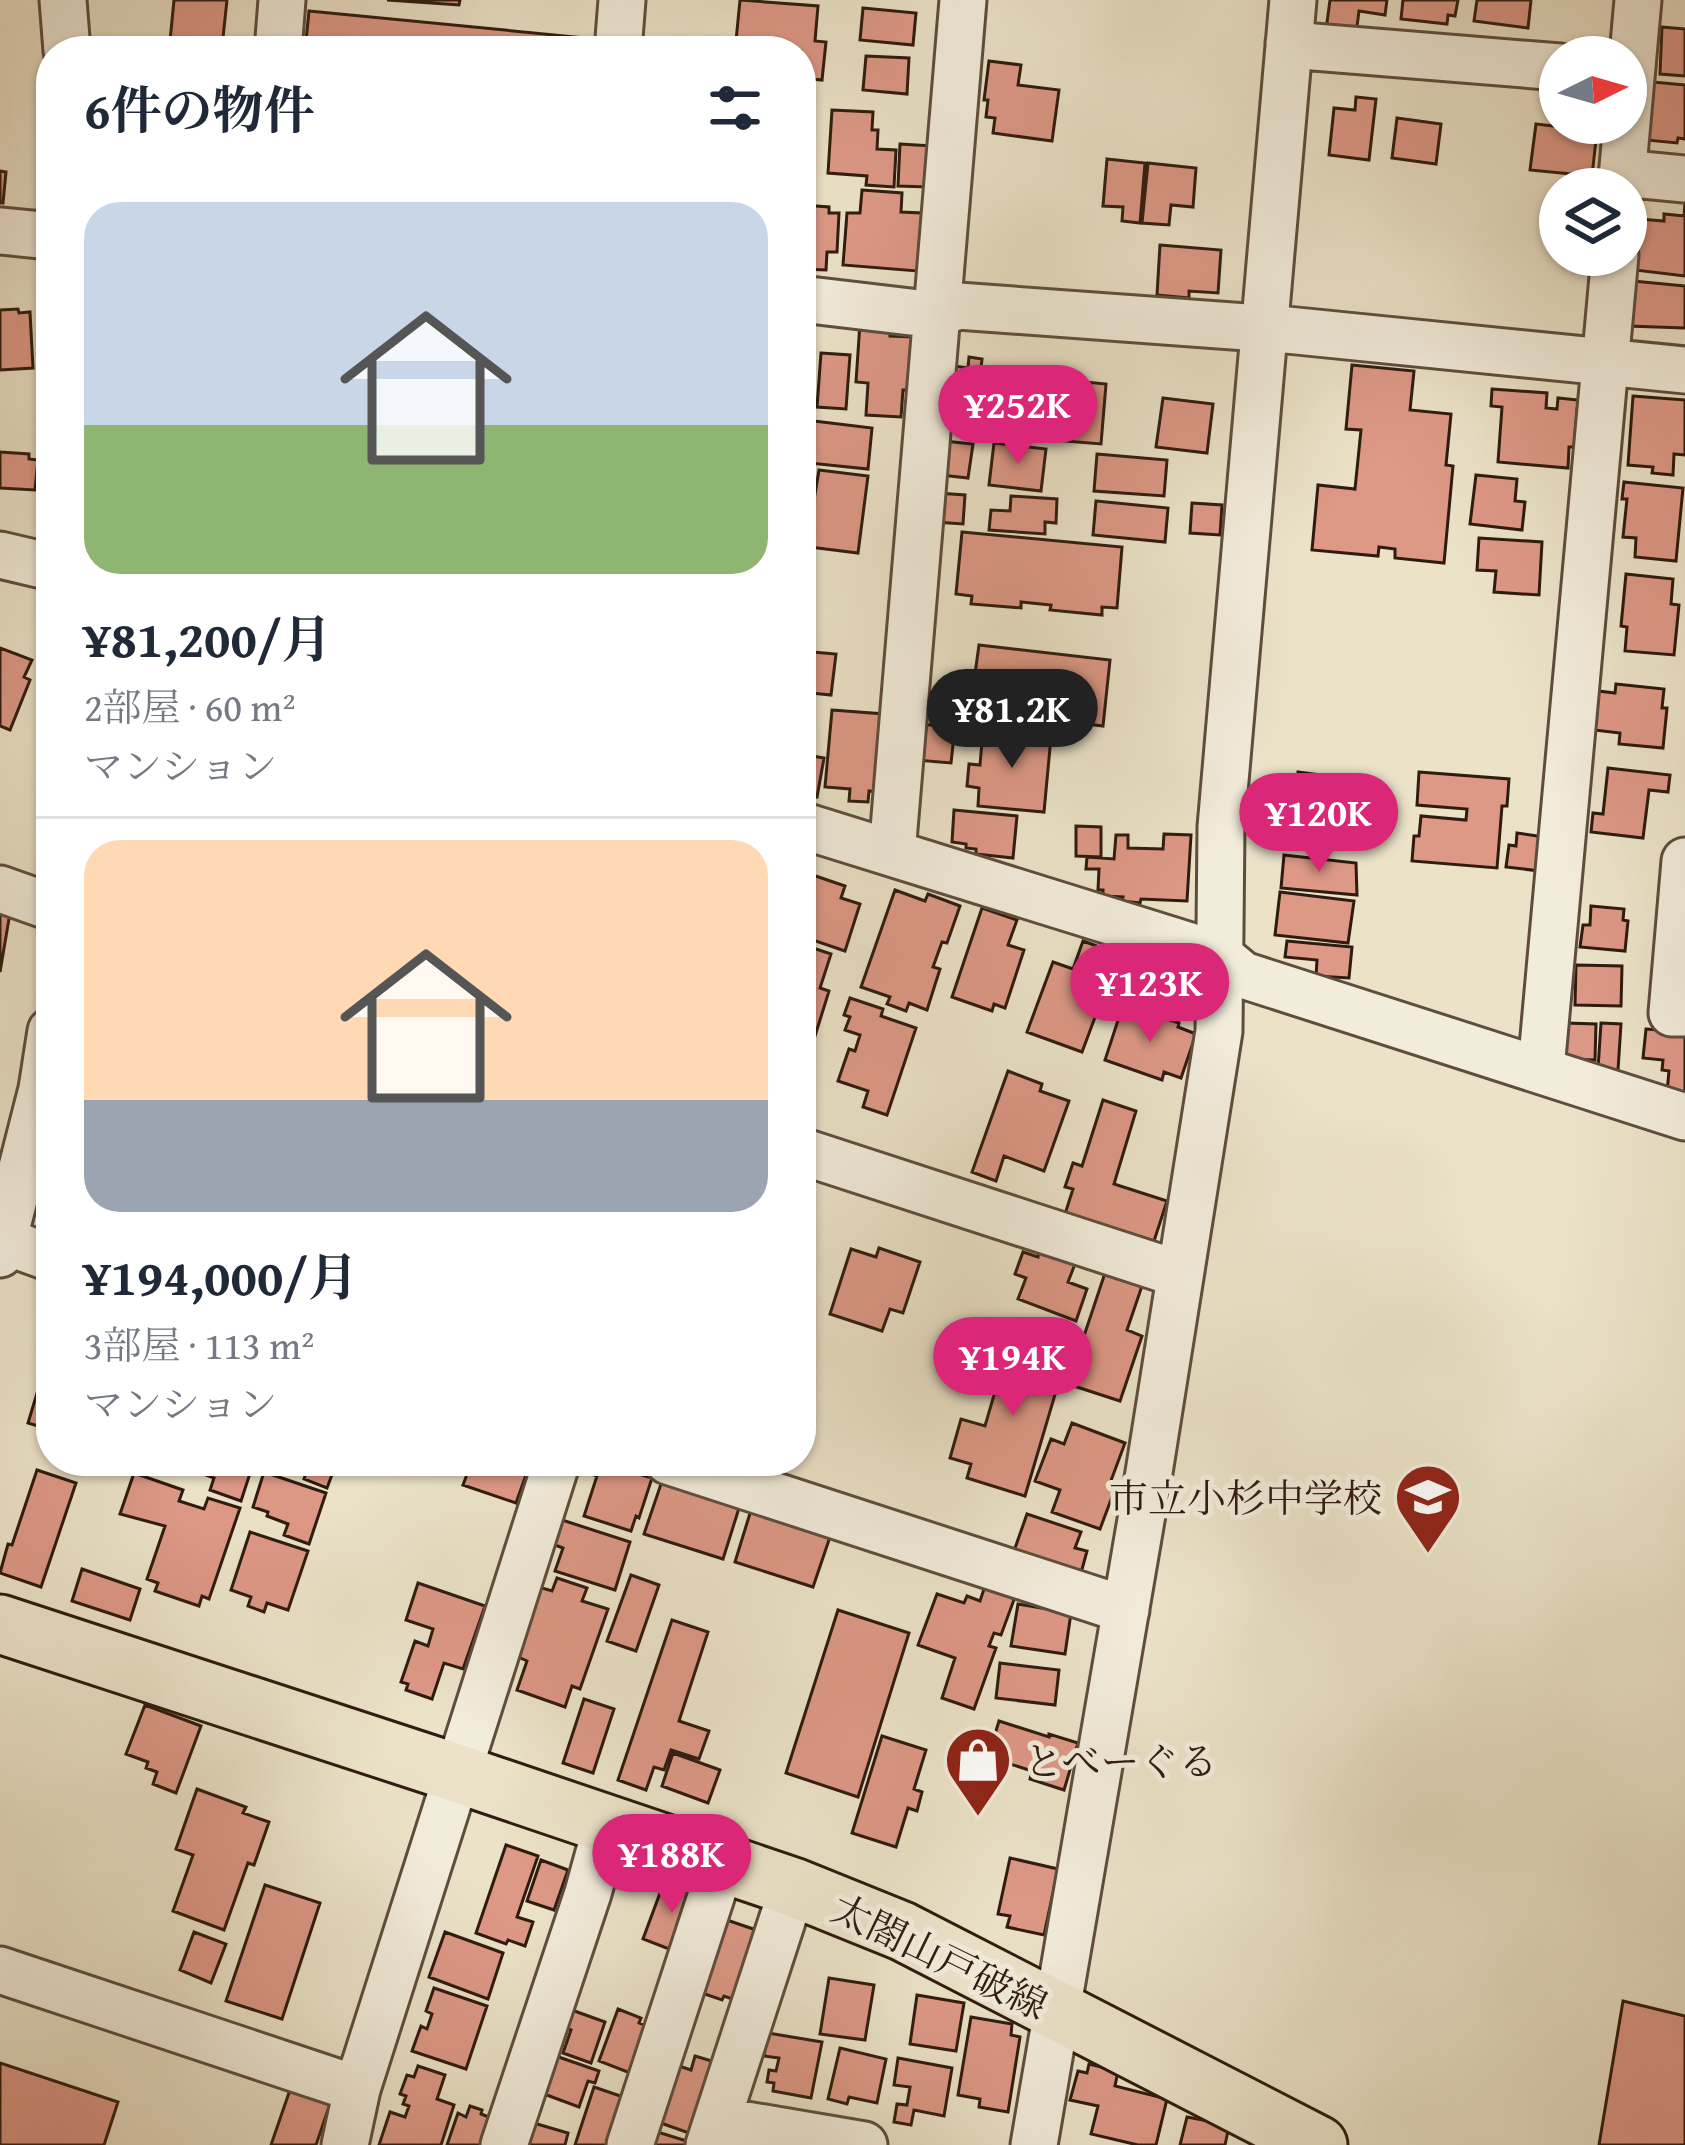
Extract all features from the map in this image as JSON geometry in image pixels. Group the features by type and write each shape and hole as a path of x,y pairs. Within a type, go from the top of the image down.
{"main road":[{"name":"太閤山戸破線","path":"0,1624 793,1887 902,1931 1318,2145"}],"street":[{"path":"63,0 66,36"},
{"path":"279,36 282,0"},
{"path":"619,36 622,0"},
{"path":"892,853 963,0"},
{"path":"1634,36 1638,0"},
{"path":"1034,2145 1219,1031 1221,827 1291,22 1539,63"},
{"path":"1647,180 1685,179"},
{"path":"0,231 36,235"},
{"path":"1541,1069 1613,276"},
{"path":"816,301 937,315 958,306 1263,329 1685,370"},
{"path":"0,555 36,563"},
{"path":"816,830 1219,955 1243,975 1685,1117"},
{"path":"1685,861 1672,1012 1685,1013"},
{"path":"0,889 36,902"},
{"path":"36,1113 2,1247 36,1255"},
{"path":"816,1156 1178,1274"},
{"path":"345,2145 357,2089 552,1476"},
{"path":"714,1476 1126,1610"},
{"path":"505,2145 607,1824"},
{"path":"630,2145 722,1862"},
{"path":"793,1887 713,2132 864,2145"},
{"path":"0,1970 357,2089"}],"building":[{"path":"174,0 227,0 223,36 170,36"},
{"path":"387,0 460,0 459,5"},
{"path":"740,0 818,6 815,36 736,36"},
{"path":"1330,0 1387,0 1385,15 1359,11 1356,34 1326,30"},
{"path":"1403,0 1458,0 1455,16 1448,15 1447,24 1401,19"},
{"path":"1477,0 1531,0 1528,28 1474,21"},
{"path":"863,8 916,13 913,45 860,40"},
{"path":"309,11 565,36 306,36"},
{"path":"1662,27 1685,29 1685,76 1660,74"},
{"path":"816,41 826,42 822,80 816,79"},
{"path":"866,56 909,58 907,94 863,90"},
{"path":"989,61 1021,65 1018,85 1059,90 1052,141 993,133 995,118 986,117 988,100 984,100"},
{"path":"1653,82 1685,85 1685,139 1678,138 1677,143 1647,140"},
{"path":"1356,97 1376,99 1369,160 1329,155 1334,108 1355,110"},
{"path":"832,110 873,112 877,149 896,150 894,187 866,185 867,176 828,173"},
{"path":"1397,118 1441,124 1436,164 1392,158"},
{"path":"1536,124 1539,144 1596,144 1593,168 1530,170"},
{"path":"900,144 932,146 929,187 898,186"},
{"path":"1107,159 1145,163 1140,223 1122,221 1123,207 1103,206"},
{"path":"1148,163 1196,168 1193,207 1171,205 1169,225 1142,223"},
{"path":"0,171 6,172 3,203 0,203"},
{"path":"862,190 902,193 901,212 922,213 917,271 843,265 847,213 860,213"},
{"path":"1685,202 1685,276 1647,271 1647,220 1664,221 1664,214 1684,216"},
{"path":"816,206 839,213 837,252 827,252 826,270 816,270"},
{"path":"1160,245 1221,250 1218,293 1189,291 1189,298 1157,295"},
{"path":"1633,281 1685,286 1685,328 1628,326"},
{"path":"18,309 19,313 30,312 33,368 0,370 0,310"},
{"path":"860,323 890,325 890,336 914,337 911,390 903,390 901,417 866,415 868,383 856,382"},
{"path":"821,353 850,355 846,409 817,407"},
{"path":"969,357 982,359 975,426 943,423 954,366 968,368"},
{"path":"1352,365 1414,371 1410,410 1451,414 1446,465 1453,466 1444,563 1395,558 1395,549 1379,547 1378,556 1312,550 1318,485 1355,489 1361,430 1346,429"},
{"path":"1003,368 1030,371 1028,382 1037,383 1035,404 1046,406 1042,436 996,431"},
{"path":"1065,380 1106,384 1101,444 1052,440 1054,413 1062,414"},
{"path":"1492,389 1547,393 1546,408 1557,409 1558,398 1578,400 1568,468 1498,462 1502,407 1491,406"},
{"path":"1633,396 1685,400 1685,455 1674,454 1673,475 1628,465"},
{"path":"1163,398 1213,404 1207,453 1156,447"},
{"path":"816,421 872,428 868,469 816,464"},
{"path":"944,441 973,444 968,478 940,475"},
{"path":"994,443 1046,449 1041,491 989,485"},
{"path":"0,452 29,454 29,459 36,460 35,490 0,488"},
{"path":"1097,454 1167,460 1164,496 1094,491"},
{"path":"819,470 868,476 858,553 816,548"},
{"path":"1476,475 1517,479 1515,501 1525,502 1522,530 1470,524"},
{"path":"1624,482 1683,488 1676,561 1635,557 1636,538 1623,537"},
{"path":"937,493 965,495 963,524 935,522"},
{"path":"1011,496 1057,499 1056,523 1045,522 1045,534 989,530 991,510 1010,511"},
{"path":"1096,501 1168,508 1165,542 1093,535"},
{"path":"1192,503 1222,505 1220,535 1190,533"},
{"path":"962,532 1122,547 1117,608 1102,607 1102,615 1021,602 1021,608 971,604 972,596 956,594"},
{"path":"1479,538 1542,542 1539,595 1494,592 1496,571 1477,570"},
{"path":"1626,574 1673,579 1671,604 1679,605 1674,655 1625,651 1627,627 1621,626"},
{"path":"979,645 1110,660 1103,726 970,710"},
{"path":"0,648 32,660 24,677 30,680 10,730 0,726"},
{"path":"816,652 836,654 831,695 816,694"},
{"path":"1616,684 1664,689 1663,748 1619,744 1620,733 1594,730 1598,691 1615,693"},
{"path":"832,710 884,714 878,792 869,791 868,802 849,801 850,789 825,787"},
{"path":"919,724 955,727 951,763 916,760"},
{"path":"983,730 1051,737 1044,812 978,806 979,788 967,786 969,764 980,765"},
{"path":"816,757 824,758 816,797"},
{"path":"1608,768 1670,775 1668,792 1649,790 1643,838 1591,832 1593,813 1603,814"},
{"path":"1298,772 1337,777 1331,829 1291,825"},
{"path":"1419,772 1509,779 1497,868 1412,861 1421,816 1466,820 1467,809 1417,805"},
{"path":"954,810 1017,816 1013,858 976,854 966,844 952,842"},
{"path":"1076,826 1101,827 1101,857 1076,856"},
{"path":"1517,833 1544,837 1540,871 1506,867 1509,845 1516,846"},
{"path":"1164,834 1191,835 1187,901 1141,899 1140,903 1103,896 1103,890 1098,890 1099,869 1086,869 1087,857 1114,859 1116,835 1128,835 1128,848 1163,849"},
{"path":"1284,855 1356,863 1357,895 1281,888"},
{"path":"816,876 845,886 841,898 860,904 845,951 816,941"},
{"path":"895,890 925,901 928,894 960,906 933,967 940,969 927,1010 909,1003 906,1011 887,1004 890,997 861,987"},
{"path":"1280,892 1354,901 1348,943 1275,935"},
{"path":"1591,906 1624,909 1623,920 1628,921 1625,951 1580,947 1583,925 1590,925"},
{"path":"982,908 1017,920 1008,945 1024,950 1005,1008 994,1004 992,1011 952,997"},
{"path":"0,909 10,913 0,972"},
{"path":"1083,941 1116,953 1104,988 1088,982 1085,990 1103,996 1082,1052 1027,1032 1053,962 1073,969"},
{"path":"1287,941 1352,947 1349,978 1316,976 1317,960 1285,957"},
{"path":"816,949 831,954 820,988 829,991 816,1033"},
{"path":"1576,965 1622,966 1621,1006 1575,1005"},
{"path":"850,998 883,1009 881,1016 916,1028 887,1115 863,1107 868,1091 838,1081 849,1049 855,1051 860,1035 845,1030"},
{"path":"1122,1008 1179,1023 1178,1027 1196,1034 1181,1078 1164,1072 1162,1080 1105,1060"},
{"path":"1566,1023 1596,1024 1595,1060 1565,1059"},
{"path":"1601,1023 1621,1024 1618,1070 1598,1069"},
{"path":"1646,1029 1685,1032 1685,1094 1667,1092 1669,1071 1662,1070 1663,1060 1643,1058"},
{"path":"1008,1071 1042,1084 1040,1091 1069,1101 1044,1171 1004,1156 996,1181 972,1172"},
{"path":"1103,1100 1136,1111 1114,1184 1167,1201 1154,1241 1065,1214 1073,1189 1065,1187 1073,1163 1082,1166"},
{"path":"879,1248 920,1262 903,1313 890,1309 882,1331 830,1314 851,1249 876,1257"},
{"path":"1039,1251 1075,1264 1068,1282 1087,1289 1076,1321 1018,1299 1026,1278 1015,1274 1023,1252 1038,1257"},
{"path":"1105,1273 1142,1286 1127,1330 1142,1336 1120,1401 1074,1386 1077,1380 1070,1378"},
{"path":"1011,1337 1067,1354 1025,1496 967,1478 971,1464 950,1458 961,1419 985,1426"},
{"path":"36,1397 36,1425 28,1423"},
{"path":"1072,1423 1125,1443 1100,1529 1052,1512 1060,1490 1035,1481 1051,1439 1064,1444"},
{"path":"36,1473 76,1483 41,1587 0,1573 8,1544 12,1545"},
{"path":"133,1476 183,1490 179,1501 204,1509 208,1498 240,1508 209,1599 202,1596 199,1606 155,1591 158,1583 147,1579 165,1526 120,1514"},
{"path":"209,1476 249,1476 241,1501 210,1490 214,1478"},
{"path":"263,1476 326,1493 309,1544 284,1535 288,1524 253,1507"},
{"path":"305,1476 331,1476 327,1488"},
{"path":"466,1476 526,1476 516,1503 463,1485"},
{"path":"597,1476 652,1478 631,1531 584,1516"},
{"path":"662,1481 740,1505 723,1559 644,1534"},
{"path":"751,1510 831,1534 813,1587 735,1562"},
{"path":"1027,1514 1081,1532 1075,1548 1087,1551 1081,1573 1014,1551"},
{"path":"559,1519 630,1542 615,1590 555,1571 563,1548 552,1544"},
{"path":"250,1532 308,1551 288,1610 267,1603 264,1612 248,1606 251,1597 231,1590"},
{"path":"82,1569 140,1589 130,1620 72,1601"},
{"path":"631,1575 659,1585 636,1651 607,1641"},
{"path":"557,1578 587,1588 582,1601 608,1609 580,1689 572,1686 565,1707 517,1690 527,1661 516,1656 539,1587 552,1591"},
{"path":"418,1583 485,1606 463,1669 444,1663 432,1699 406,1690 408,1684 401,1682 415,1641 428,1646 433,1629 406,1620"},
{"path":"985,1586 1015,1597 1001,1635 994,1633 989,1646 996,1648 974,1709 942,1698 955,1658 918,1645 937,1594 964,1603 967,1596 980,1601"},
{"path":"1018,1604 1071,1613 1065,1654 1011,1646"},
{"path":"838,1610 909,1633 858,1797 786,1773"},
{"path":"672,1620 708,1632 679,1721 709,1731 699,1759 671,1750 664,1770 654,1767 646,1790 618,1780"},
{"path":"1000,1663 1059,1670 1055,1705 996,1698"},
{"path":"584,1699 614,1709 593,1773 563,1763"},
{"path":"145,1705 201,1726 176,1793 153,1784 157,1772 146,1768 148,1762 126,1754"},
{"path":"999,1721 1078,1743 1064,1790 1030,1779 1032,1771 988,1757"},
{"path":"882,1736 926,1750 914,1789 922,1792 917,1811 908,1808 896,1847 852,1833"},
{"path":"673,1753 720,1770 708,1803 662,1786"},
{"path":"197,1789 246,1807 243,1813 269,1822 254,1865 248,1863 224,1930 173,1911 193,1855 176,1849"},
{"path":"506,1845 538,1856 517,1917 533,1922 525,1946 476,1933"},
{"path":"1010,1858 1058,1869 1044,1935 1007,1927 1010,1916 998,1914"},
{"path":"541,1860 568,1870 554,1910 527,1901"},
{"path":"681,1883 701,1890 677,1952 643,1939 663,1885 678,1891"},
{"path":"265,1885 320,1903 282,2019 226,2001"},
{"path":"721,1918 762,1932 738,2001 696,1991"},
{"path":"194,1932 226,1944 211,1983 180,1970"},
{"path":"445,1932 503,1953 488,1999 429,1977"},
{"path":"829,1978 874,1985 865,2040 820,2034"},
{"path":"434,1988 487,2006 466,2069 412,2051 421,2026 427,2029 432,2014 426,2011"},
{"path":"917,1995 964,2003 956,2051 910,2044"},
{"path":"1623,2001 1685,2016 1685,2145 1599,2145"},
{"path":"569,2009 605,2022 591,2063 563,2053 571,2030 563,2027"},
{"path":"618,2009 655,2029 638,2076 599,2061"},
{"path":"971,2017 1012,2024 1011,2035 1020,2037 1008,2112 979,2107 980,2099 958,2095"},
{"path":"768,2033 822,2042 811,2098 773,2091 774,2083 767,2082 779,2058 764,2056"},
{"path":"840,2048 886,2059 877,2103 849,2097 847,2104 828,2099"},
{"path":"550,2054 599,2071 595,2083 588,2081 579,2107 536,2091"},
{"path":"695,2056 715,2062 692,2134 655,2121 673,2064 691,2070"},
{"path":"898,2058 952,2068 944,2116 914,2110 911,2125 894,2122 897,2104 907,2105 910,2087 894,2085"},
{"path":"0,2063 118,2102 104,2145 0,2145"},
{"path":"1089,2064 1118,2071 1115,2086 1167,2099 1156,2145 1091,2134 1098,2106 1070,2100 1078,2071 1087,2073"},
{"path":"418,2066 445,2075 437,2099 454,2105 441,2145 379,2145 390,2112 405,2117 409,2106 400,2094 407,2075 414,2077"},
{"path":"291,2087 331,2101 316,2145 271,2145"},
{"path":"594,2087 629,2099 614,2145 575,2145"},
{"path":"470,2106 494,2119 480,2145 447,2145 458,2113 466,2117"},
{"path":"1187,2117 1228,2131 1225,2145 1180,2145"},
{"path":"527,2121 568,2133 565,2145 520,2145"},
{"path":"651,2130 690,2142 689,2145 646,2145"}],"place":[{"name":"市立小杉中学校","path":"1428,1556"},
{"name":"とべーぐる","path":"978,1819"}]}
